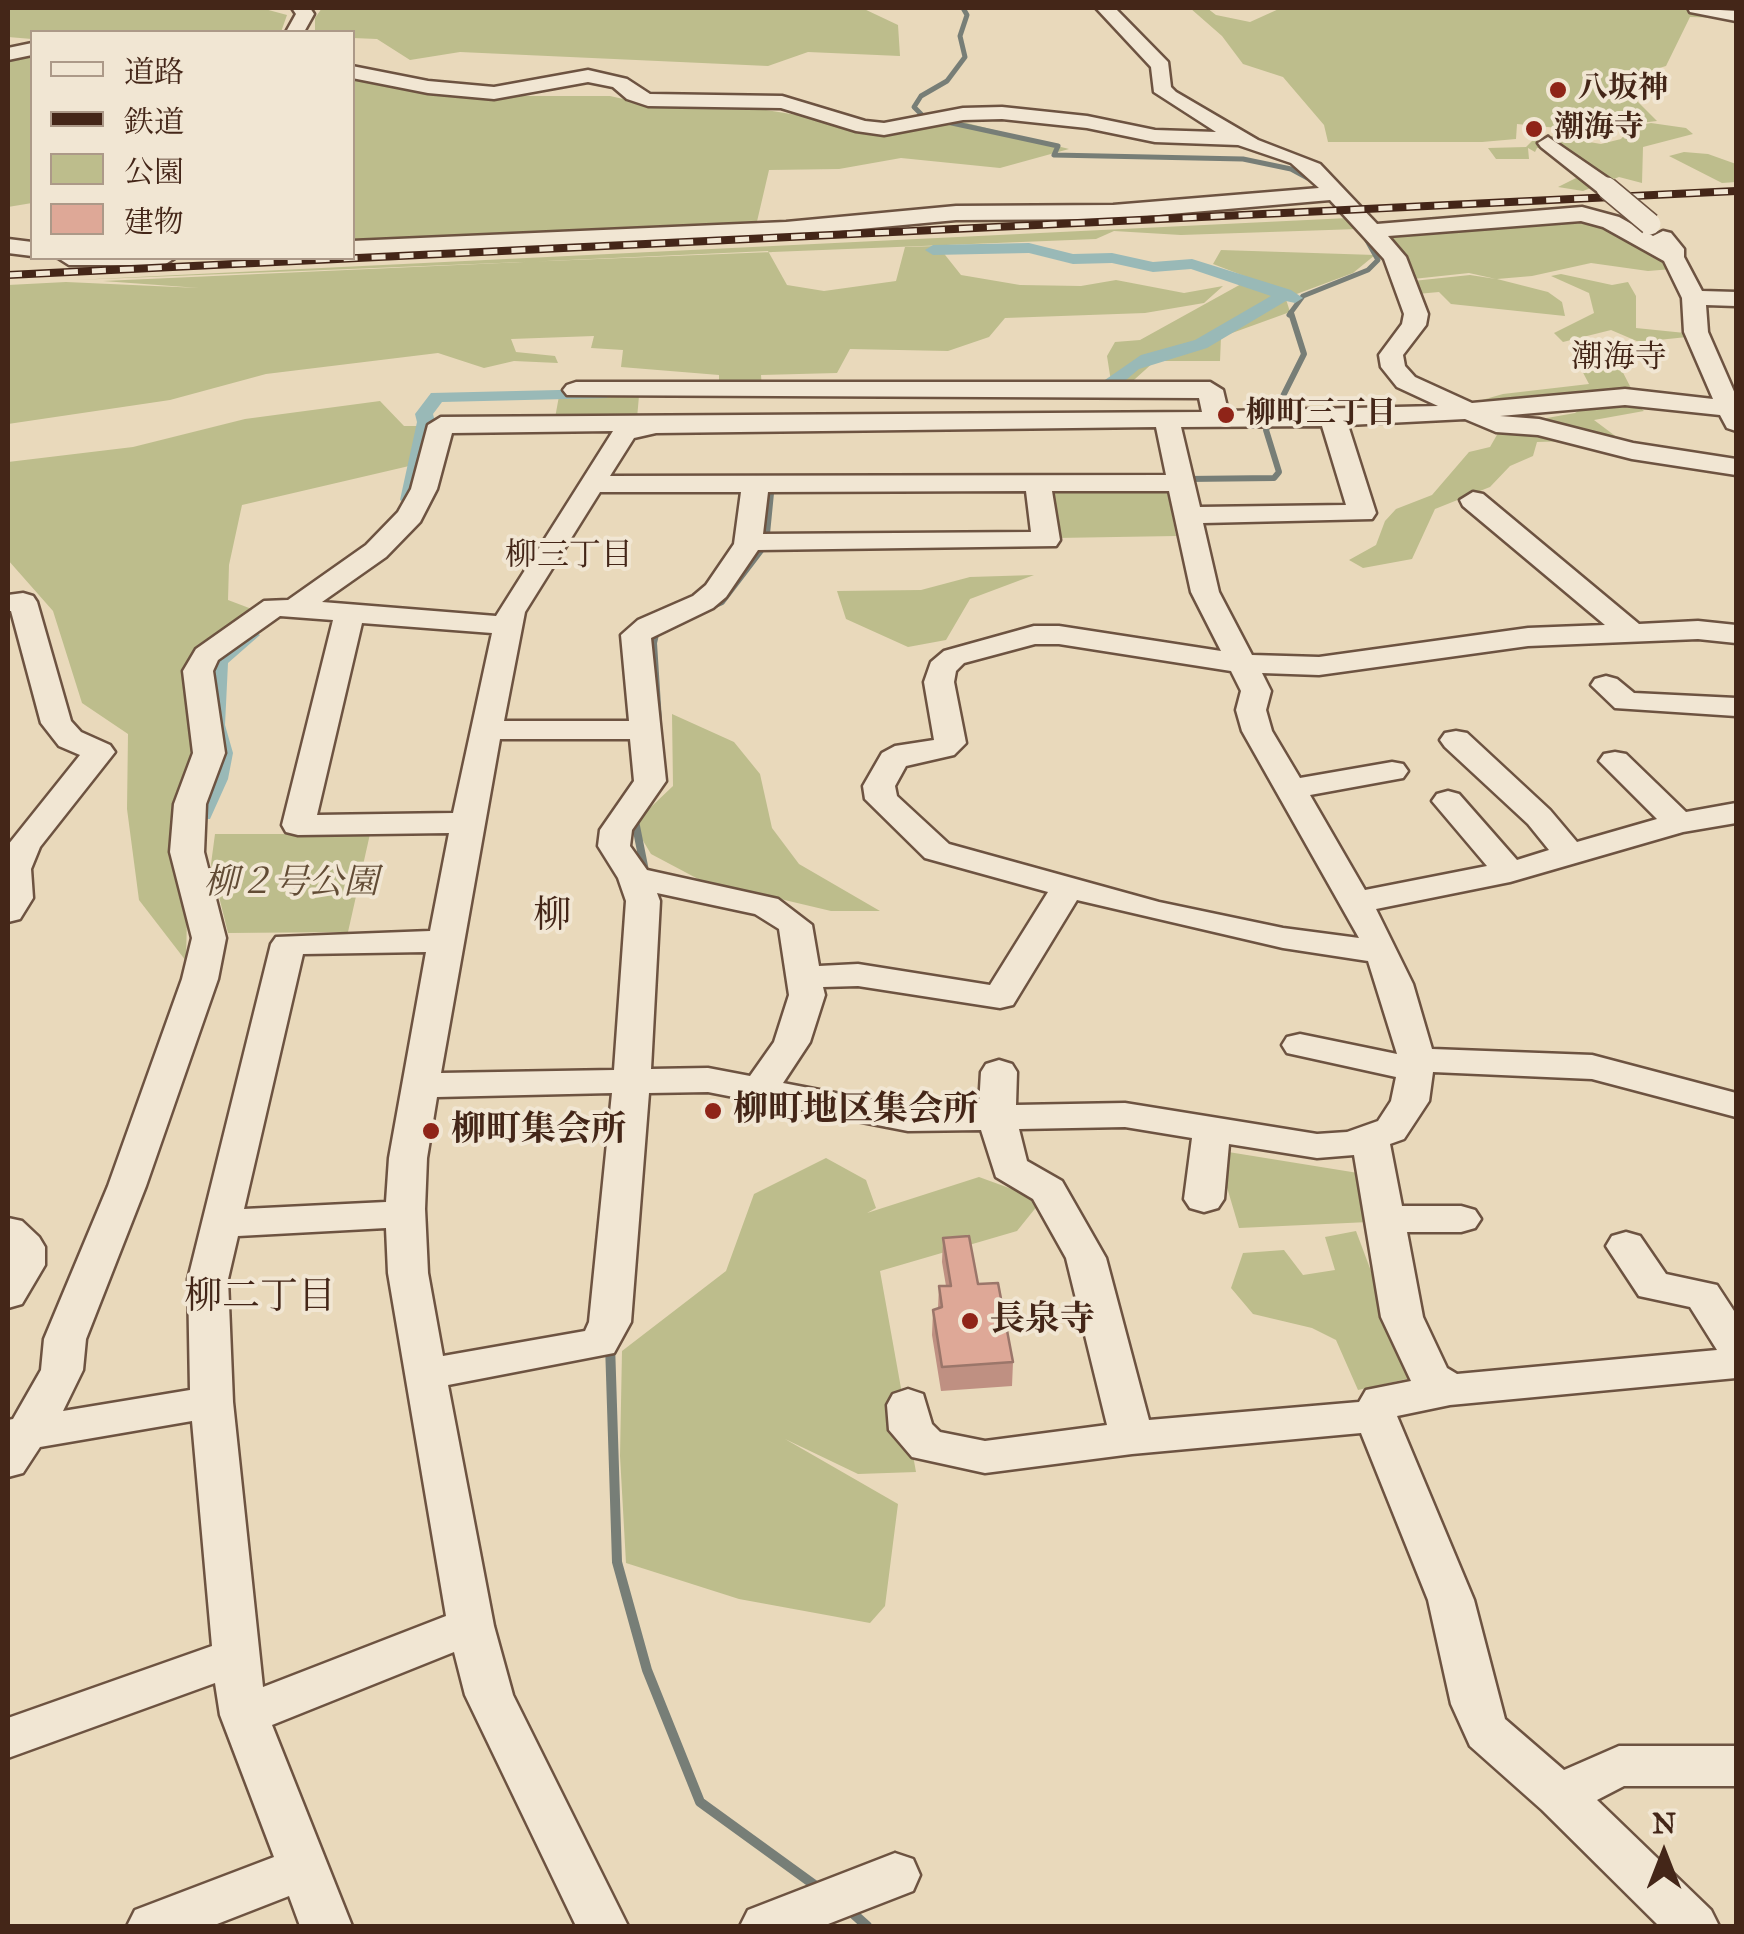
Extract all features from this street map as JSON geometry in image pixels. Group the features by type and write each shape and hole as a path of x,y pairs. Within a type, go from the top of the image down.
{"street":[{"path":"296,30 305,14 301,8"},
{"path":"1106,8 1162,66 1161,88 1263,151 1298,159 1313,168 1395,257 1416,314 1414,324 1391,355 1393,367 1406,382 1496,424 1540,427 1632,451 1736,467"},
{"path":"1698,8 1736,16"},
{"path":"355,73 428,87 494,93 588,76 620,83 648,100 782,102 863,127 884,129 962,114 1002,113 1087,122 1155,136 1242,139"},
{"path":"1548,143 1650,224 1673,248 1672,257"},
{"path":"355,248 786,229 956,213 1113,212 1336,193"},
{"path":"1374,232 1582,214 1612,222 1672,257 1694,298 1696,332 1733,416"},
{"path":"1694,298 1736,299"},
{"path":"576,390 1210,390 1217,419"},
{"path":"640,427 645,391"},
{"path":"292,610 376,551 410,516 424,490 441,425 620,423 640,427 1333,418 1469,412 1625,397 1733,416"},
{"path":"589,484 1038,484 1362,512 1333,418"},
{"path":"421,1085 708,1080 762,1087 834,1107 908,1119 1125,1115 1318,1146 1370,1139 1391,1130 1410,1100 1416,1065 1382,952 1257,732 1251,710 1256,691 1205,592 1167,420"},
{"path":"602,1926 489,1695 471,1626 425,1374 408,1272 405,1214 408,1158 446,940 508,626 520,594 589,484 624,433 640,427"},
{"path":"425,1374 599,1343 610,1322 632,1080 643,900 635,878 614,846 616,830 650,781 636,636 648,626 703,602 716,591 748,542 756,483"},
{"path":"748,542 1046,540 1038,484"},
{"path":"1473,500 1630,632"},
{"path":"8,602 22,602 56,723 70,738 98,752 24,845 14,869 16,898 8,912"},
{"path":"13,1444 52,1395 62,1370 64,1339 127,1186 200,979 209,938 187,852 190,804 209,753 198,671 206,654 274,607 508,626"},
{"path":"349,616 298,825 467,822"},
{"path":"1382,952 1283,938 1067,888 937,851 881,798 879,786 893,760 950,743 939,682 942,668 954,657 1046,635 1244,664 1319,666 1528,637 1630,632 1736,634"},
{"path":"1606,686 1626,702 1736,707"},
{"path":"486,730 645,730"},
{"path":"1456,740 1539,818 1568,852"},
{"path":"1615,762 1679,822"},
{"path":"1289,789 1392,770"},
{"path":"1448,801 1510,872"},
{"path":"1353,904 1510,872 1679,822 1736,813"},
{"path":"635,878 766,906 796,925 807,995 802,1019 762,1087"},
{"path":"804,977 858,975 1000,997 1067,888"},
{"path":"326,1926 244,1715 212,1402 208,1279 288,944 446,940"},
{"path":"1300,1045 1416,1065 1592,1067 1736,1105"},
{"path":"999,1072 997,1117 1010,1168 1048,1190 1086,1258 1132,1438"},
{"path":"1204,1199 1212,1130"},
{"path":"1370,1139 1402,1317 1431,1378 1450,1390"},
{"path":"222,1223 405,1214"},
{"path":"1384,1219 1461,1219"},
{"path":"8,1231 26,1247 26,1265 8,1294"},
{"path":"1626,1246 1653,1286 1703,1295 1732,1366 1450,1390 1381,1401 1376,1416 1451,1600 1474,1704 1487,1732 1693,1926"},
{"path":"13,1444 212,1402"},
{"path":"908,1405 911,1430 926,1446 985,1456 1376,1416"},
{"path":"244,1715 471,1626"},
{"path":"8,1738 237,1656"},
{"path":"1558,1795 1620,1766 1736,1766"},
{"path":"154,1926 304,1868"},
{"path":"766,1926 854,1891"}],"green space":[{"path":"8,8 261,8 287,15 282,30 30,30 30,39 8,37"},
{"path":"322,8 862,8 898,25 900,56 808,52 768,66 460,52 410,60 377,39 355,38 355,30 315,30 315,18"},
{"path":"1190,8 1207,8 1216,15 1250,22 1281,8 1688,8 1727,18 1690,17 1666,66 1617,81 1657,121 1578,130 1517,124 1516,139 1482,142 1328,142 1324,125 1283,77 1243,64 1222,36"},
{"path":"30,53 30,203 8,207 8,56"},
{"path":"355,77 494,96 610,96 650,105 766,110 816,118 862,132 963,122 1069,149 1000,168 901,158 839,169 769,170 755,230 355,243"},
{"path":"1651,123 1686,128 1693,134 1643,147 1642,183 1619,177 1583,191 1558,187 1578,177 1579,156 1551,148 1537,148 1535,152 1528,148 1529,159 1496,159 1488,148 1526,147 1533,140 1554,136 1601,144 1621,139 1631,127"},
{"path":"1684,152 1708,154 1736,164 1736,182 1722,183 1669,156"},
{"path":"1531,217 1600,221 1657,254 1672,269 1648,271 1591,263 1497,279 1548,292 1562,302 1565,316 1451,304 1439,292 1417,294 1413,281 1470,275 1496,279 1469,273 1413,279 1383,236"},
{"path":"1348,218 1358,229 1181,235 1114,231 1096,239 75,280"},
{"path":"938,246 961,275 1020,285 1081,286 1116,280 1184,293 1223,286 1204,303 1145,313 1005,318 989,337 948,351 850,349 837,373 761,375 762,389 719,390 719,375 621,367 623,350 591,348 594,336 511,339 516,352 555,356 558,363 514,361 484,368 438,353 266,374 170,400 8,424 8,285 66,282 199,288 103,281 768,251 787,285 824,291 896,281 905,247"},
{"path":"1221,250 1375,255 1353,273 1294,295 1213,264"},
{"path":"1561,274 1612,285 1628,282 1636,296 1636,328 1685,333 1687,337 1639,342 1611,330 1563,342 1554,333 1594,313 1589,293 1551,276"},
{"path":"1243,283 1285,296 1290,312 1221,337 1220,361 1155,361 1125,388 1112,388 1107,356 1115,342 1140,340"},
{"path":"1578,363 1618,363 1632,390 1475,402 1503,394 1589,384"},
{"path":"559,396 639,396 637,418 555,418"},
{"path":"380,401 404,426 430,426 422,463 242,505 229,565 228,600 265,614 200,665 189,824 186,961 139,900 127,809 128,734 82,703 53,611 8,560 8,462 133,447 245,419"},
{"path":"1586,405 1637,405 1644,411 1594,420 1630,447 1537,442 1533,456 1510,466 1490,487 1435,509 1412,559 1363,568 1349,560 1376,545 1385,521 1396,509 1432,495 1469,452 1490,447 1502,426 1575,413"},
{"path":"1167,488 1176,536 1056,538 1049,489"},
{"path":"1034,575 970,599 946,640 908,647 846,619 837,591 921,590 970,577"},
{"path":"672,714 734,742 760,774 772,828 799,864 880,911 831,911 700,880 651,854 633,824 673,786"},
{"name":"柳２号公園","path":"215,834 370,834 348,932 228,933 211,864"},
{"path":"1216,1150 1358,1173 1369,1222 1239,1228"},
{"path":"826,1158 866,1180 876,1208 867,1213 979,1177 1042,1200 1017,1231 880,1271 916,1472 858,1474 785,1439 898,1504 885,1606 870,1623 739,1599 626,1563 620,1456 622,1351 726,1271 754,1194"},
{"path":"1356,1231 1411,1378 1358,1390 1336,1340 1312,1328 1253,1314 1231,1288 1243,1253 1284,1250 1303,1275 1335,1270 1325,1237"}],"building":[{"name":"長泉寺","path":"969,1236 978,1284 998,1283 1013,1362 942,1367 933,1310 942,1307 939,1286 951,1286 943,1238"}],"waterway":[{"path":"963,8 967,15 960,36 965,57 947,81 921,96 914,107 924,117 1058,146 1054,155 1243,159 1291,169 1315,182"},
{"path":"1289,315 1303,296 1368,270 1378,260 1365,237"},
{"path":"933,250 1029,248 1073,259 1112,258 1153,267 1192,264 1284,294"},
{"path":"1086,390 1108,386 1133,365 1147,359 1201,344 1284,294"},
{"path":"1284,294 1295,298"},
{"path":"1187,479 1274,478 1279,472 1266,430 1304,354 1291,313"},
{"path":"410,500 426,422 424,414 437,397 601,394"},
{"path":"711,607 722,602 766,544 772,483"},
{"path":"657,630 654,643 659,721"},
{"path":"202,814 205,798 217,779 222,753 214,725 218,661 250,635"},
{"path":"635,821 645,871"},
{"path":"610,1344 617,1562 647,1670 700,1802 820,1889"},
{"path":"848,1909 867,1926"}],"railway":[{"path":"355,258 1736,191"},
{"path":"8,275 317,260"}],"place":[{"name":"八坂神","path":"1558,90"},
{"name":"潮海寺","path":"1534,129"},
{"name":"柳町三丁目","path":"1226,415"},
{"name":"柳町地区集会所","path":"713,1111"},
{"name":"柳町集会所","path":"431,1131"},
{"name":"長泉寺","path":"970,1321"}],"district":[{"name":"潮海寺","path":"1619,359"},
{"name":"柳三丁目","path":"569,557"},
{"name":"柳","path":"552,918"},
{"name":"柳二丁目","path":"260,1299"}]}
